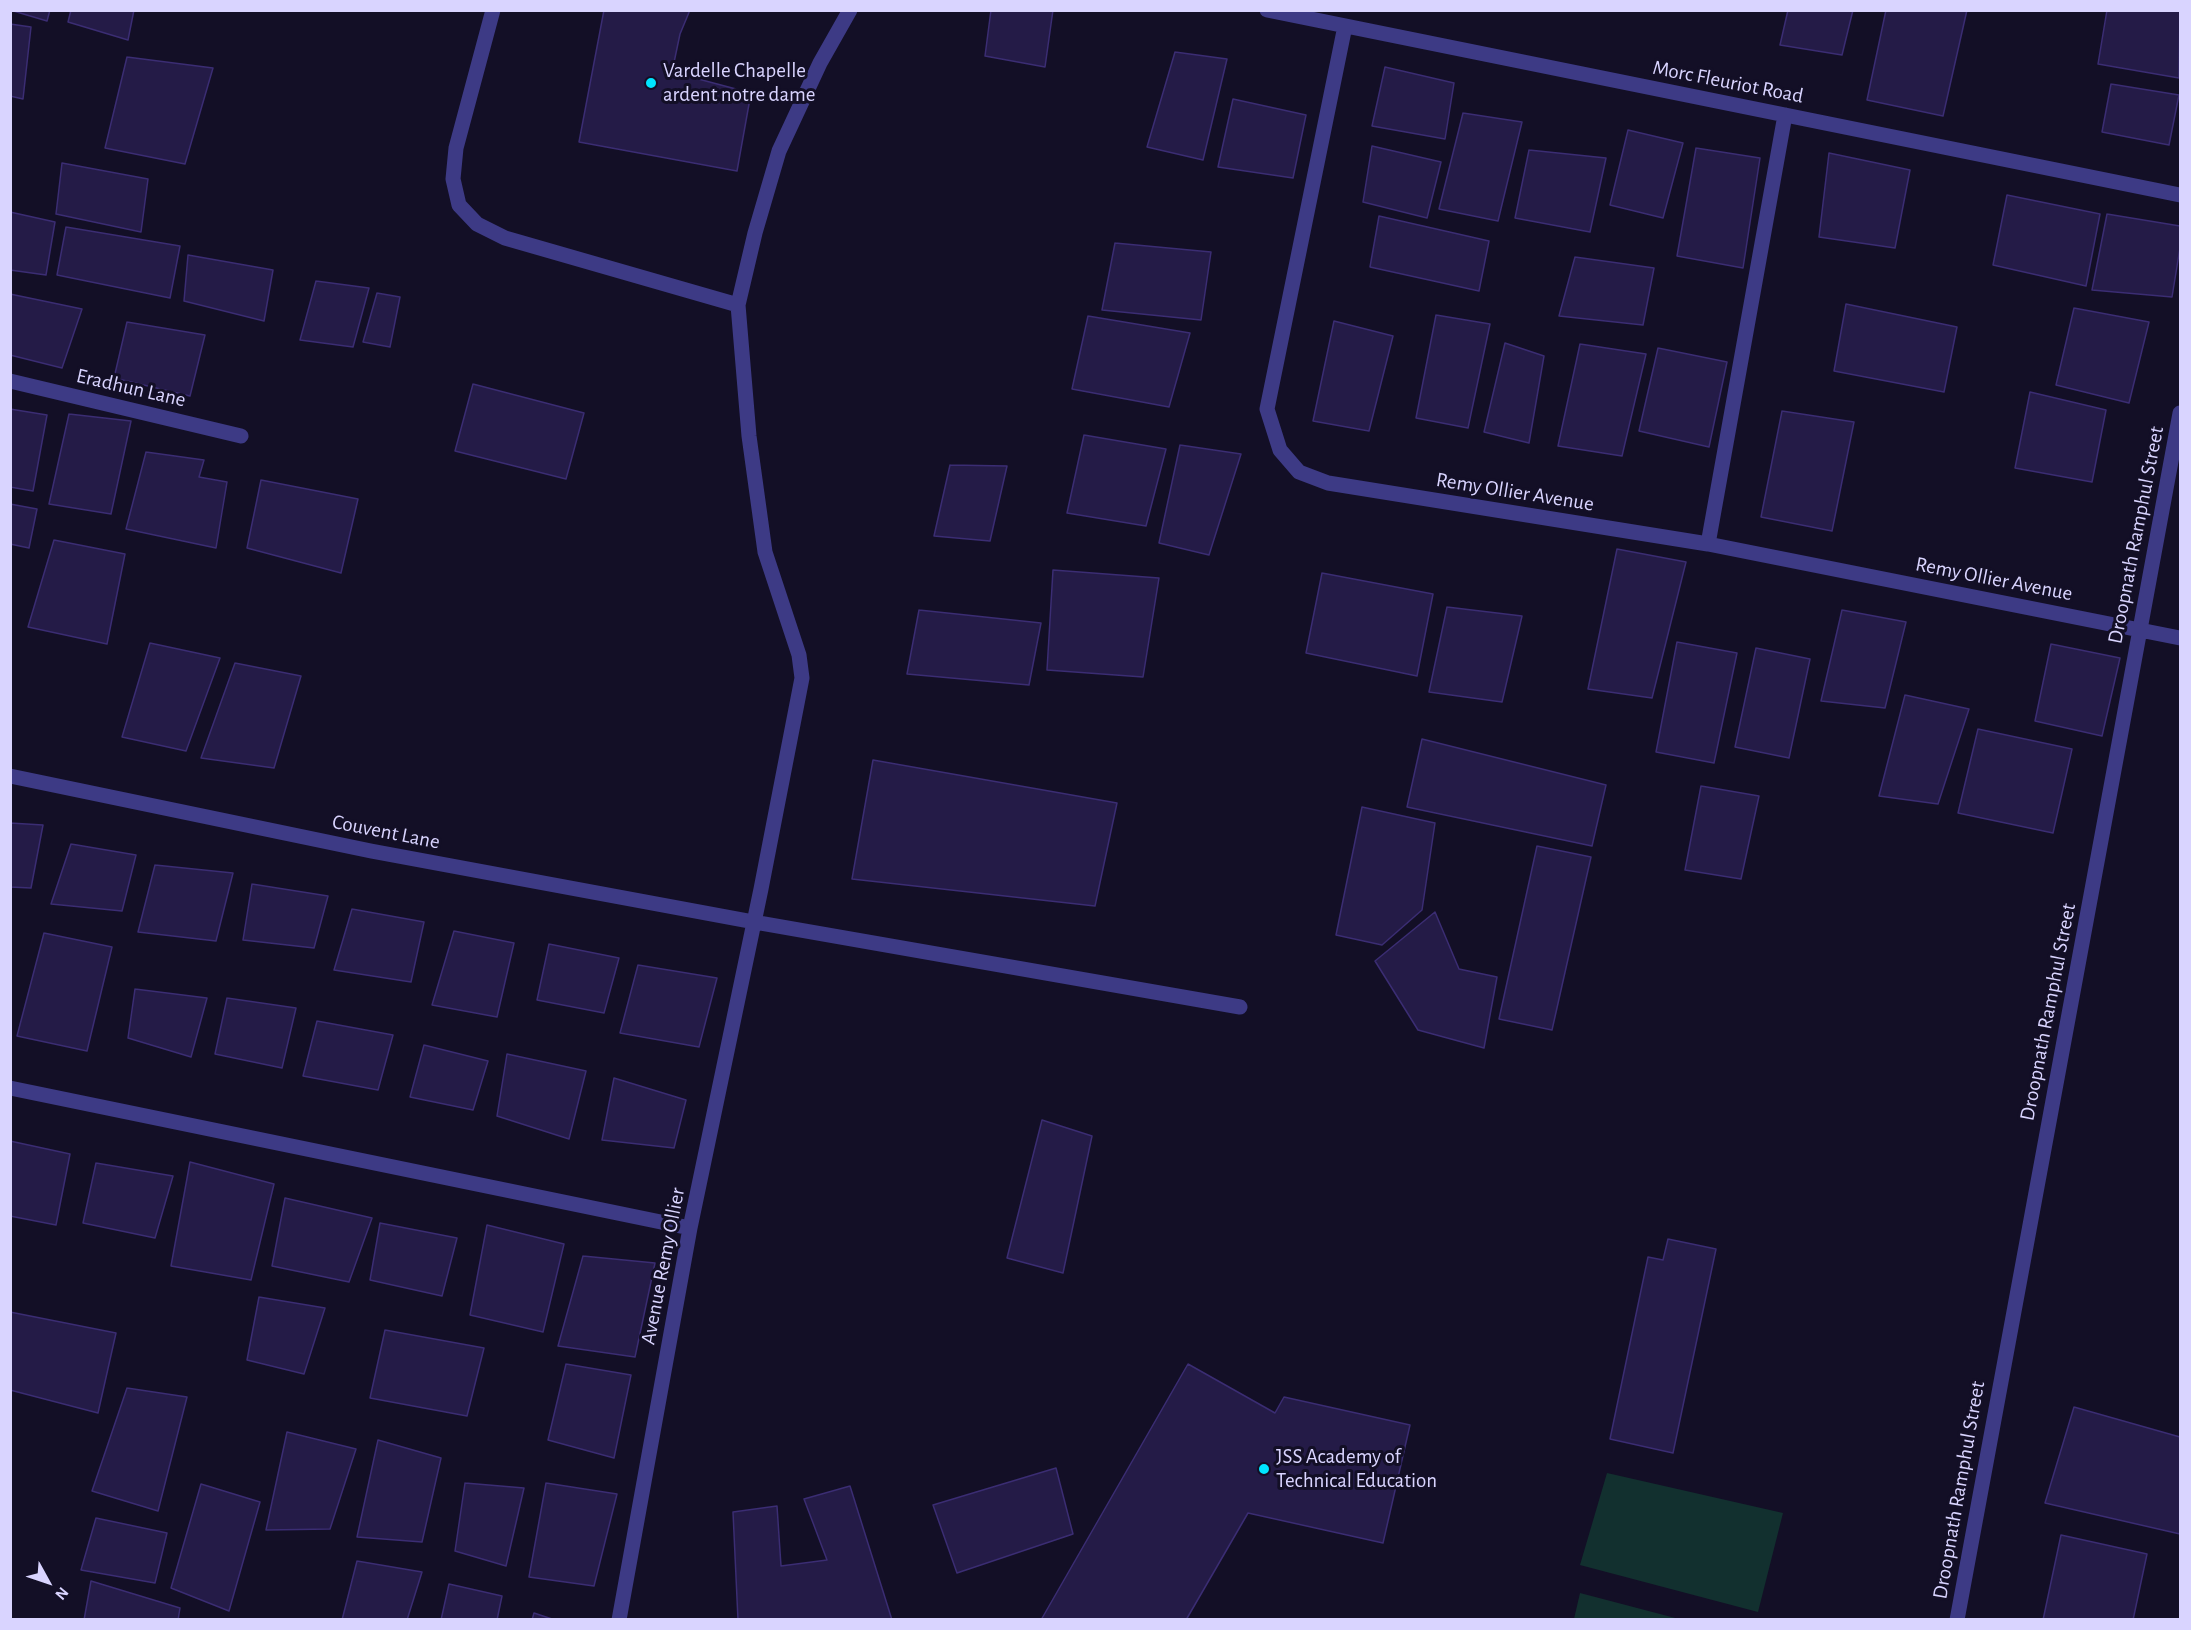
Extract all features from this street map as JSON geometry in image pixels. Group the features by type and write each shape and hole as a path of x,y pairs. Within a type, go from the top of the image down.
{"street":[{"path":"493,10 456,148 453,178 459,205 477,224 505,238 738,305"},
{"name":"Avenue Remy Ollier","path":"619,1620 690,1228 754,922 801,678 799,655 765,552 749,436 738,305 755,233 779,150 820,63 850,10"},
{"name":"Morc Fleuriot Road","path":"1267,10 2181,195"},
{"name":"Remy Ollier Avenue","path":"1345,26 1267,409 1280,450 1299,471 1328,483 1708,544 2181,638"},
{"path":"1708,544 1785,115"},
{"name":"Eradhun Lane","path":"10,381 241,436"},
{"name":"Droopnath Ramphul Street","path":"1957,1620 2181,413"},
{"name":"Couvent Lane","path":"10,776 371,851 754,922 1240,1007"},
{"path":"10,1088 690,1228"}],"green space":[{"path":"1607,1473 1783,1513 1758,1612 1580,1565"},
{"path":"1580,1593 1679,1619 1574,1619"}],"building":[{"path":"10,10 50,10 47,21"},
{"path":"71,10 134,10 128,40 68,22"},
{"name":"Vardelle Chapelle ardent notre dame","path":"604,10 690,10 680,34 672,72 751,93 737,171 579,142"},
{"path":"991,10 1053,10 1045,67 985,56"},
{"path":"1788,10 1853,10 1842,55 1780,45"},
{"path":"1886,10 1967,10 1943,116 1867,100"},
{"path":"2107,10 2180,10 2179,78 2098,64"},
{"path":"10,24 31,27 23,99 10,96"},
{"path":"1175,52 1227,59 1203,160 1147,147"},
{"path":"127,57 213,68 185,164 105,148"},
{"path":"1385,67 1454,83 1445,139 1372,126"},
{"path":"2111,84 2179,95 2169,145 2102,132"},
{"path":"1233,99 1306,115 1293,178 1218,167"},
{"path":"1463,113 1522,122 1498,221 1439,209"},
{"path":"1628,130 1683,143 1663,218 1610,205"},
{"path":"1372,146 1441,162 1427,218 1363,202"},
{"path":"1696,148 1760,158 1743,268 1677,256"},
{"path":"1529,150 1606,158 1590,232 1515,218"},
{"path":"1829,153 1910,170 1895,248 1819,237"},
{"path":"62,163 148,179 141,232 56,214"},
{"path":"2007,195 2100,214 2086,286 1993,265"},
{"path":"10,212 55,222 46,275 10,270"},
{"path":"2107,214 2180,226 2180,248 2172,297 2092,290"},
{"path":"1379,216 1489,241 1479,291 1370,267"},
{"path":"66,227 180,246 170,298 57,275"},
{"path":"1115,243 1211,252 1201,320 1102,310"},
{"path":"188,255 273,270 264,321 184,301"},
{"path":"1575,257 1654,268 1643,325 1559,316"},
{"path":"316,281 369,288 353,347 300,340"},
{"path":"377,293 400,297 390,347 363,342"},
{"path":"10,294 82,309 62,368 10,355"},
{"path":"1846,304 1957,327 1944,392 1834,371"},
{"path":"2074,308 2149,322 2129,403 2056,385"},
{"path":"1436,315 1490,324 1468,428 1416,418"},
{"path":"1088,316 1190,333 1169,407 1072,389"},
{"path":"1334,321 1393,336 1369,431 1313,421"},
{"path":"127,322 205,335 190,396 114,378"},
{"path":"1505,343 1544,356 1529,443 1484,432"},
{"path":"1580,344 1646,354 1622,456 1558,446"},
{"path":"1658,348 1727,362 1709,447 1639,431"},
{"path":"473,384 584,413 566,479 455,451"},
{"path":"2030,392 2106,410 2092,482 2015,468"},
{"path":"10,409 47,415 33,491 10,487"},
{"path":"1782,411 1854,422 1832,531 1761,517"},
{"path":"69,414 131,421 111,514 49,504"},
{"path":"1084,435 1166,449 1146,526 1067,513"},
{"path":"1180,445 1241,454 1209,555 1159,543"},
{"path":"146,452 204,460 199,477 227,482 216,548 126,529"},
{"path":"950,465 1007,466 990,541 934,536"},
{"path":"261,480 358,499 341,573 247,548"},
{"path":"10,504 37,509 29,548 10,544"},
{"path":"54,540 125,554 107,644 28,627"},
{"path":"1617,549 1686,562 1652,698 1588,689"},
{"path":"1053,570 1159,578 1143,677 1047,670"},
{"path":"1322,573 1433,594 1417,676 1306,653"},
{"path":"1447,607 1522,616 1502,702 1429,692"},
{"path":"919,610 1041,623 1029,685 907,674"},
{"path":"1842,610 1906,622 1885,708 1821,701"},
{"path":"1677,642 1737,653 1714,763 1656,752"},
{"path":"150,643 220,658 186,751 122,737"},
{"path":"2051,644 2120,658 2102,736 2035,721"},
{"path":"1756,648 1810,659 1789,758 1735,747"},
{"path":"235,663 301,676 274,768 201,758"},
{"path":"1905,695 1969,709 1938,804 1879,796"},
{"path":"1978,729 2072,749 2053,833 1958,813"},
{"path":"1422,739 1606,785 1592,846 1407,807"},
{"path":"873,760 1117,803 1095,906 852,879"},
{"path":"1701,786 1759,796 1741,879 1685,870"},
{"path":"1362,807 1435,823 1422,910 1382,945 1336,935"},
{"path":"10,823 43,825 31,888 10,887"},
{"path":"71,844 136,855 122,911 51,904"},
{"path":"1537,846 1591,857 1552,1030 1499,1019"},
{"path":"155,865 233,873 216,941 138,932"},
{"path":"252,884 328,896 314,948 243,940"},
{"path":"352,909 424,922 411,982 334,970"},
{"path":"1435,912 1459,969 1497,977 1484,1048 1418,1030 1375,961"},
{"path":"454,931 514,943 497,1017 432,1005"},
{"path":"44,933 112,947 87,1051 17,1036"},
{"path":"549,944 619,958 604,1013 537,1000"},
{"path":"638,965 717,978 699,1047 620,1033"},
{"path":"135,989 207,998 191,1057 128,1038"},
{"path":"227,998 296,1008 282,1068 215,1054"},
{"path":"317,1021 393,1035 378,1090 303,1076"},
{"path":"424,1045 488,1061 473,1110 410,1097"},
{"path":"507,1054 586,1071 569,1139 497,1116"},
{"path":"614,1078 686,1100 674,1148 602,1140"},
{"path":"1042,1120 1092,1136 1063,1273 1007,1258"},
{"path":"10,1141 70,1154 56,1225 10,1216"},
{"path":"190,1162 274,1184 251,1280 171,1266"},
{"path":"96,1163 173,1176 155,1238 83,1223"},
{"path":"285,1198 372,1218 349,1282 272,1266"},
{"path":"380,1223 457,1238 442,1296 370,1280"},
{"path":"487,1225 564,1244 543,1332 470,1315"},
{"path":"1668,1239 1716,1249 1673,1453 1610,1439 1648,1257 1663,1260"},
{"path":"583,1256 655,1263 635,1357 558,1346"},
{"path":"259,1297 325,1308 304,1374 247,1360"},
{"path":"10,1312 116,1333 98,1413 10,1390"},
{"path":"385,1330 484,1348 467,1416 370,1398"},
{"path":"566,1364 631,1375 614,1458 548,1440"},
{"name":"JSS Academy of Technical Education","path":"1188,1364 1275,1413 1284,1397 1410,1425 1383,1543 1248,1513 1186,1620 1041,1620"},
{"path":"127,1388 187,1397 158,1511 92,1491"},
{"path":"2074,1407 2180,1437 2180,1534 2045,1503"},
{"path":"287,1432 356,1449 330,1529 266,1530"},
{"path":"378,1440 441,1458 422,1542 357,1537"},
{"path":"1056,1468 1073,1534 957,1573 933,1505"},
{"path":"465,1483 524,1488 506,1566 455,1551"},
{"path":"546,1483 617,1494 594,1586 529,1577"},
{"path":"201,1484 260,1502 229,1611 171,1588"},
{"path":"850,1486 892,1620 738,1620 733,1512 777,1506 781,1566 827,1560 804,1499"},
{"path":"96,1518 167,1533 155,1583 81,1570"},
{"path":"2061,1535 2147,1554 2133,1620 2043,1620"},
{"path":"357,1561 422,1572 407,1620 342,1620"},
{"path":"91,1581 180,1608 178,1620 84,1620"},
{"path":"449,1584 502,1596 497,1620 441,1620"},
{"path":"534,1613 555,1620 532,1620"}],"place":[{"name":"Vardelle Chapelle ardent notre dame","path":"651,83"},
{"name":"JSS Academy of Technical Education","path":"1264,1469"}]}
